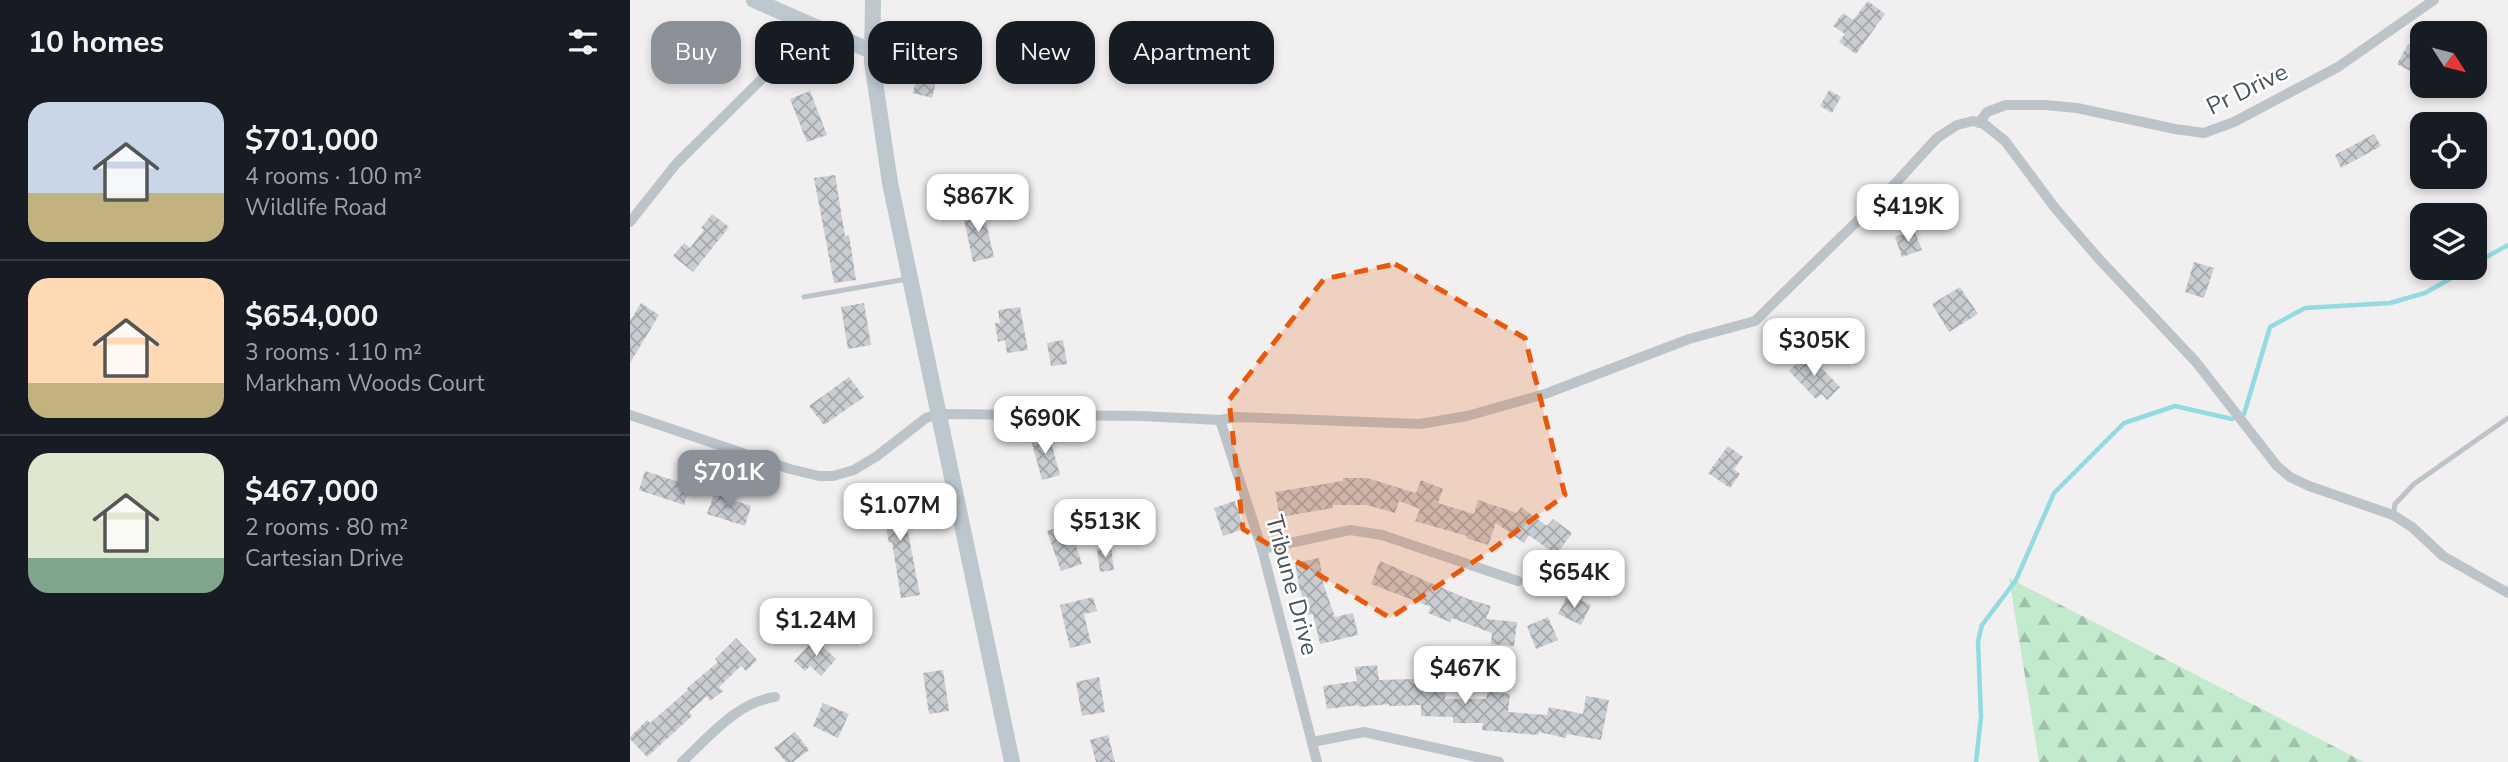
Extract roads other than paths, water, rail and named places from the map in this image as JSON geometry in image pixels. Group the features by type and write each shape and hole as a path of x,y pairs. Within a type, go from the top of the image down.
{"main road":[{"path":"754,0 803,21"},
{"path":"872,21 873,0"},
{"path":"874,84 890,183 1012,762"}],"street":[{"name":"Pr Drive","path":"938,414 1141,416 1220,420 1236,417 1420,424 1467,416 1545,394 1689,339 1755,321 1891,188 1937,138 1957,125 1973,121 1979,123 1987,112 2006,106 2077,108 2204,133 2234,121 2338,67 2434,0"},
{"path":"630,222 676,164 757,84"},
{"path":"1979,123 2005,141 2055,208 2099,260 2196,362 2277,466 2290,477 2309,486 2393,516 2412,527 2443,556 2508,593"},
{"path":"630,415 790,469 819,476 833,476 853,470 877,456 926,418 938,414"},
{"name":"Tribune Drive","path":"1220,420 1262,549 1317,762"},
{"path":"1262,549 1350,530 1363,531 1382,534 1518,581"},
{"path":"682,762 742,708 762,699 775,697"},
{"path":"1312,742 1364,732 1499,762"}],"lane":[{"path":"804,297 910,279"},
{"path":"2393,516 2395,504 2414,484 2508,418"}],"waterway":[{"path":"2487,257 2508,245"},
{"path":"2244,414 2270,327 2305,308 2390,303 2425,293 2448,280"},
{"path":"1976,762 1981,717 1978,641 1982,625 2016,580 2054,493 2124,423 2175,406 2232,419"}]}
